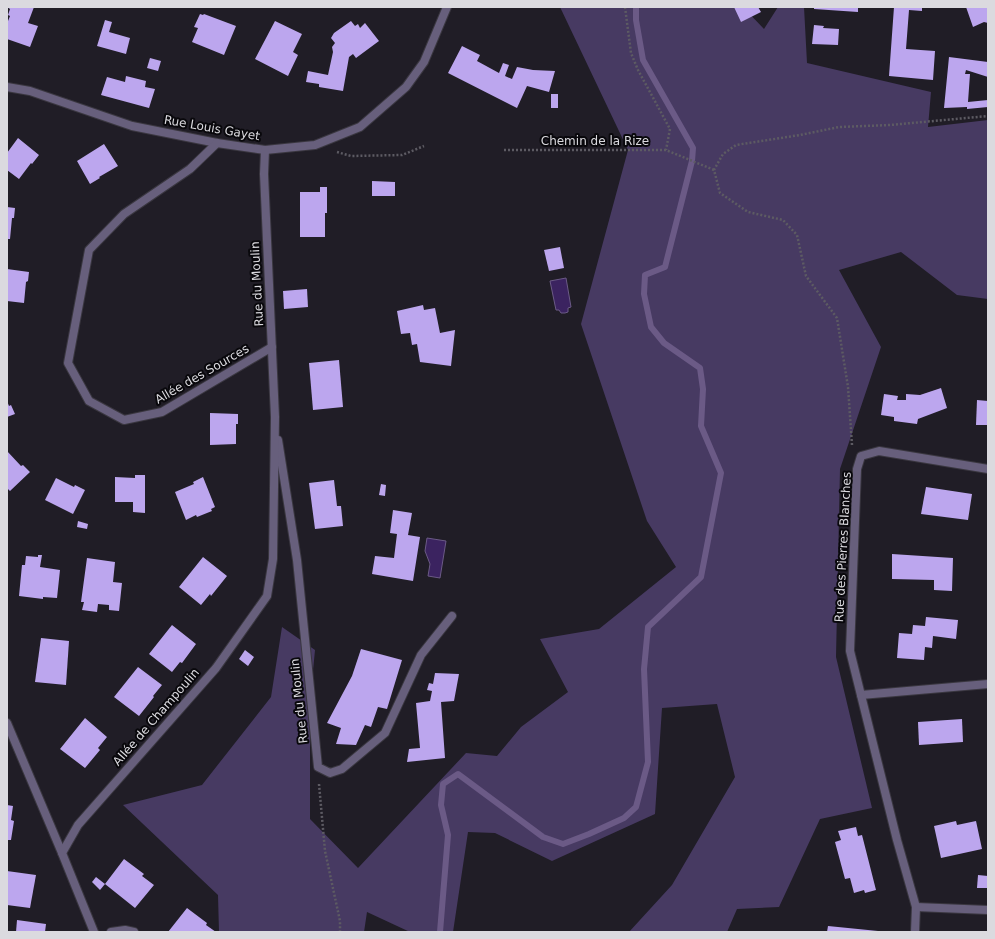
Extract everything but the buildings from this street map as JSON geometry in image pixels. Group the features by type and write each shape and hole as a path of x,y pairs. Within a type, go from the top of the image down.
{"street":[{"name":"Rue Louis Gayet","path":"7,87 30,91 132,126 217,144 265,150 315,145 360,127 406,87 424,62 447,7"},
{"name":"Allée des Sources","path":"217,144 190,169 124,214 89,250 68,363 89,401 124,420 162,412 272,347"},
{"name":"Rue du Moulin","path":"265,150 264,174 274,417 273,559 267,596"},
{"name":"Rue du Moulin","path":"274,417 297,560 318,767"},
{"name":"Rue des Pierres Blanches","path":"915,932 916,907 897,840 850,651 857,469 861,456 880,450 988,469"},
{"name":"Allée de Champoulin","path":"62,854 78,825 216,668 267,596"},
{"path":"318,767 330,773 342,769 385,733 421,655 452,616"},
{"path":"861,695 988,684"},
{"path":"7,724 94,932"},
{"path":"916,907 988,910"},
{"path":"111,932 125,930 134,932"}],"path":[{"path":"625,7 631,53 638,70 670,129 666,150"},
{"path":"861,456 851,444 848,387 837,318 806,276 797,235 783,220 748,212 720,193 714,170 723,154 736,145 800,136 839,127 890,125 988,116"},
{"path":"351,156 402,156 424,146"},
{"name":"Chemin de la Rize","path":"504,150 666,150 714,170"},
{"path":"318,767 325,851 340,921 340,932"}],"shaded area":[{"path":"560,7 743,7 764,29 778,7 804,7 807,63 931,92 928,127 988,120 988,299 957,295 901,252 839,270 881,347 840,469 836,657 872,808 820,819 779,907 737,909 727,932 629,932 672,885 735,777 717,704 662,708 655,814 552,861 495,833 468,832 453,932 410,932 367,912 364,932 219,932 218,895 123,805 202,785 271,697 282,627 315,650 310,702 310,819 358,868 466,753 497,756 521,727 568,692 540,639 599,629 676,567 647,521 581,324 628,150"},
{"path":"566,278 571,307 568,308 568,312 561,313 559,310 556,310 550,281"},
{"path":"427,538 446,541 440,578 428,576 430,564 425,551"}],"waterway":[{"path":"440,932 448,835 441,805 443,784 458,774 543,837 563,844 624,818 636,807 648,762 644,669 648,627 701,577 721,473 701,426 703,389 700,368 664,343 651,327 644,294 645,275 665,267 692,161 693,148 643,60 636,20 636,7"}]}
